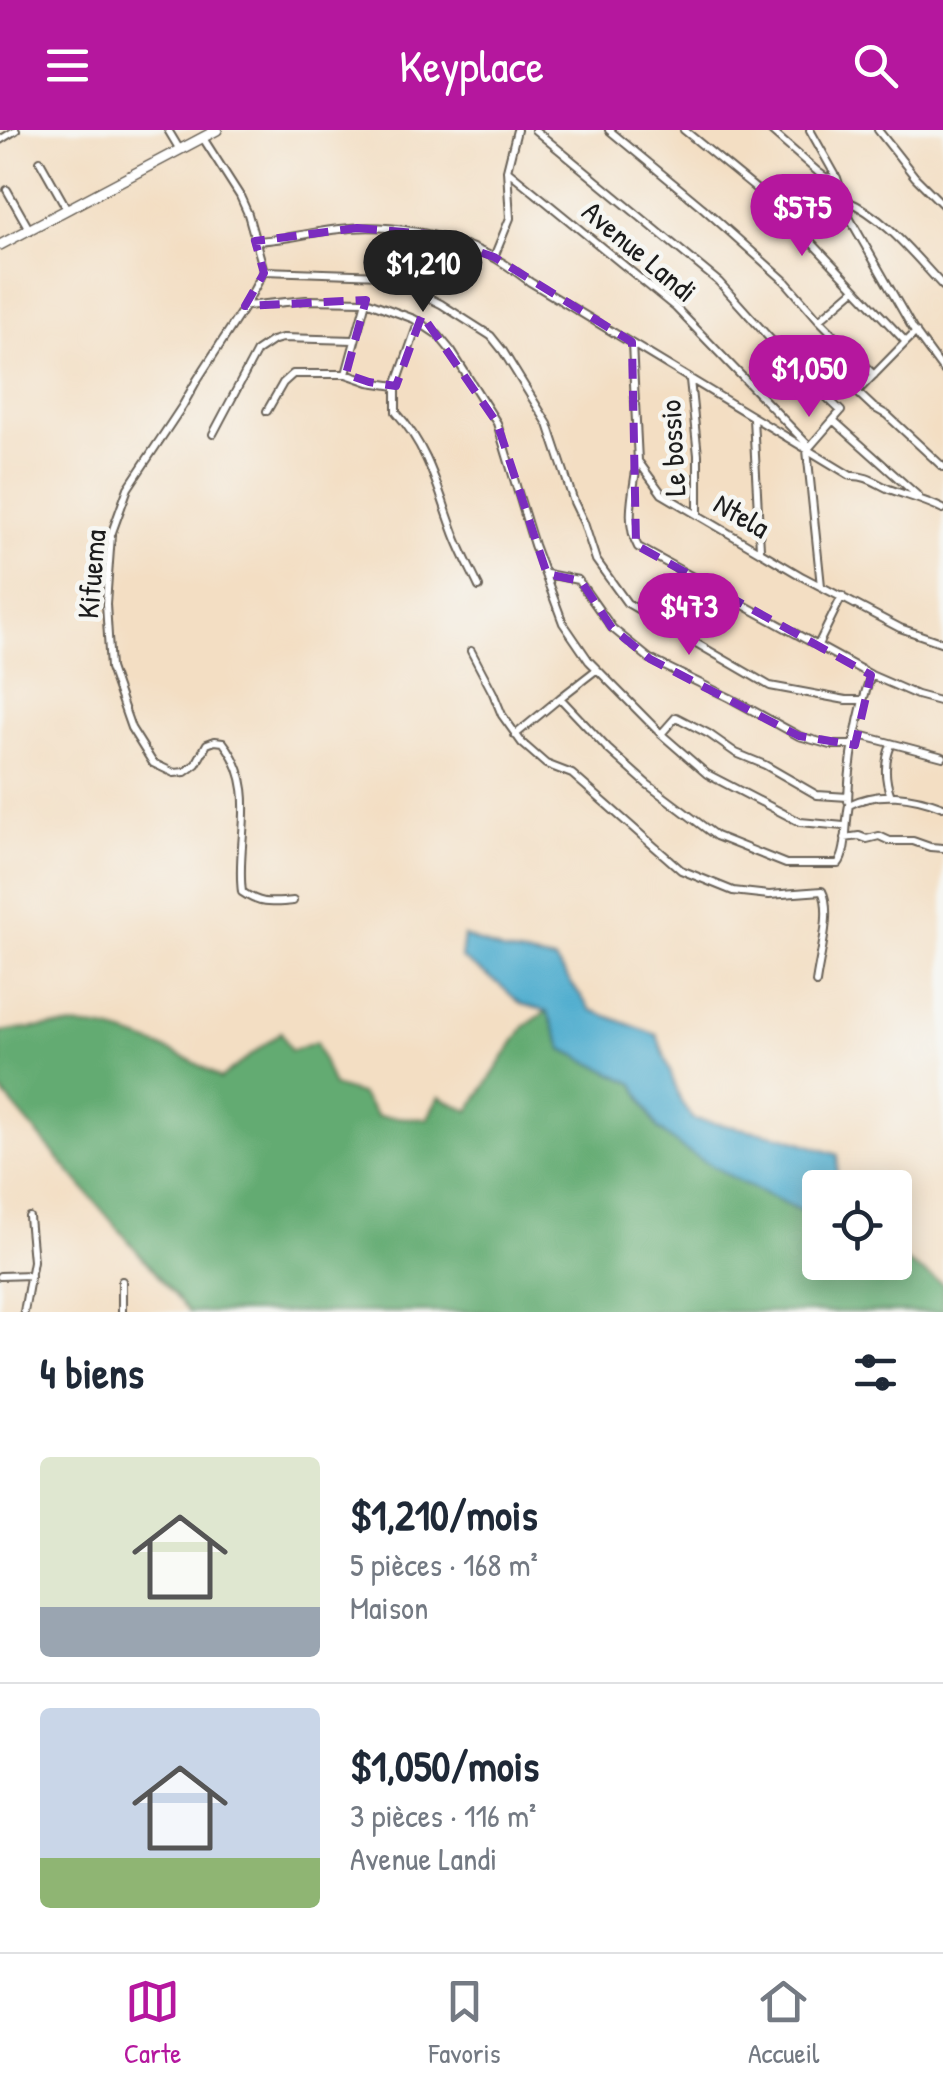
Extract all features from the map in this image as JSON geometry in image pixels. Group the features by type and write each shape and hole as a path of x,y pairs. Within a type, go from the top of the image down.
{"highway":[{"path":"0,245 217,130"}],"street":[{"path":"0,140 16,130"},
{"path":"168,130 180,150"},
{"path":"494,257 510,218 507,170 516,130"},
{"path":"535,130 708,272 841,411 808,448 821,586"},
{"path":"609,130 785,281 874,375"},
{"path":"684,130 789,219 906,342"},
{"path":"770,130 825,177 837,178"},
{"path":"810,130 837,178 850,219 916,332 943,370"},
{"path":"878,130 943,205"},
{"path":"203,138 240,196 264,271 383,275 442,304 491,336 548,424 596,560 627,603 770,686 862,700"},
{"path":"40,161 68,210"},
{"name":"Avenue Landi","path":"507,170 676,308 808,448"},
{"path":"789,219 825,177"},
{"path":"7,190 30,230"},
{"path":"845,200 866,210 943,286"},
{"path":"255,241 385,228 428,234 494,257 851,476 862,476 943,509"},
{"name":"Kifuema","path":"264,271 128,488 112,535 106,604 110,668 132,728 153,762 174,773 185,772 196,764 207,744 223,742 240,777 246,814 242,892 255,901 293,901"},
{"path":"819,320 855,290"},
{"path":"245,306 306,300 366,302 419,321 438,335 497,423 534,545 568,633 596,670 707,774 800,822 844,826"},
{"path":"346,374 366,302"},
{"path":"419,321 396,386 396,412 413,430 428,458 455,536 479,587"},
{"path":"916,332 857,392 943,467"},
{"path":"213,434 258,350 282,338 354,340"},
{"path":"632,342 638,461 630,521 638,547 871,675 943,702"},
{"path":"267,411 283,383 294,374 346,374 396,386"},
{"name":"Le bossio","path":"690,378 698,515"},
{"path":"753,418 760,551"},
{"path":"833,420 920,498"},
{"name":"Ntela","path":"638,461 662,494 900,628 943,642"},
{"path":"547,574 578,580 612,628 650,659 800,736 830,745 855,745"},
{"path":"818,645 842,596"},
{"path":"471,651 502,716 522,744 546,764 572,774 681,870 733,890 770,895 822,891 826,895 826,912 816,982"},
{"path":"515,735 596,670"},
{"path":"560,698 646,784 716,836 786,864 838,864 844,857 844,826 856,734 871,675"},
{"path":"662,734 676,718 817,795 848,801 869,796 914,796 943,807"},
{"path":"856,734 943,757"},
{"path":"891,745 885,771 891,796"},
{"path":"844,838 879,836 943,848"},
{"path":"24,1312 32,1261 29,1217"},
{"path":"0,1276 30,1275"},
{"path":"122,1281 122,1312"}],"highlighted area":[{"path":"357,228 428,234 494,257 632,342 636,545 871,675 855,745 799,736 650,659 612,628 581,581 547,574 497,423 422,315 396,386 369,382 346,374 366,300 245,306 264,273 255,241"}],"green space":[{"path":"547,1011 563,1049 634,1084 658,1129 744,1184 802,1211 802,1280 912,1280 912,1265 943,1284 943,1312 189,1312 0,1090 0,1032 52,1026 104,1029 165,1049 220,1079 281,1032 291,1051 316,1042 333,1086 360,1094 377,1116 427,1119 439,1097 469,1111 524,1027"}],"water":[{"path":"464,936 502,951 555,961 591,1010 657,1035 681,1102 693,1119 785,1137 838,1155 837,1170 802,1170 802,1211 744,1184 683,1149 658,1129 634,1084 563,1049 547,1011 521,1004 461,958"}]}
